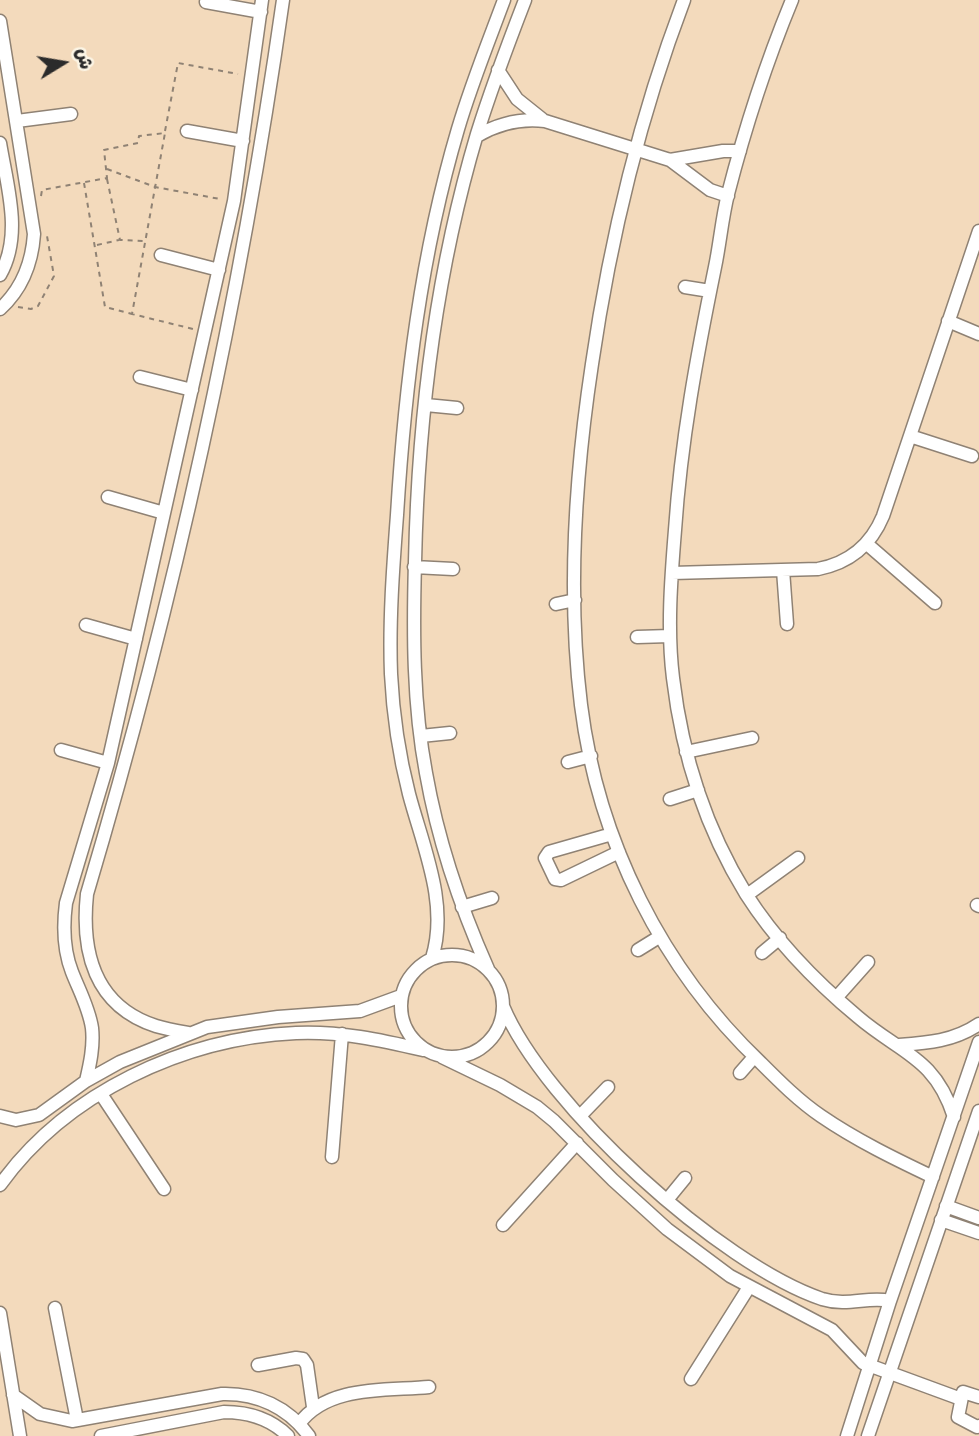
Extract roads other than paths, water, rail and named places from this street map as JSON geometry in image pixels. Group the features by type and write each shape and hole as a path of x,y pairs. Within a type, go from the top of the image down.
{"street":[{"path":"188,1033 155,1025 134,1015 120,1005 98,978 88,954 84,929 87,894 126,763 196,474 260,159 283,0"},
{"path":"432,958 438,934 439,909 402,763 391,676 391,617 398,484 414,341 433,230 458,130 505,0"},
{"path":"526,0 498,70 458,209 443,284 426,405 418,485 414,646 425,770 438,828 462,907 488,970 499,986 503,1006 529,1054 580,1116 667,1200 737,1253 810,1294 836,1302 890,1301"},
{"path":"684,0 660,70 614,241 585,414 574,556 581,707 591,756 612,834 635,892 659,937 708,1008 754,1057 819,1115 894,1159 933,1177"},
{"path":"792,0 771,51 728,196 687,410 672,573 670,636 676,701 686,752 698,790 726,856 747,895 798,960 836,998 862,1021 899,1045 932,1073 945,1093 954,1117"},
{"path":"86,1081 92,1047 92,1028 88,1009 67,956 64,920 66,902 108,763 219,270 234,201 262,6 206,2"},
{"path":"0,21 5,77 16,121 34,234 28,268 11,298 0,309"},
{"path":"498,70 517,99 545,121"},
{"path":"16,121 71,114"},
{"path":"477,136 510,121 545,121 670,160 710,190 728,196"},
{"path":"187,131 243,141"},
{"path":"0,143 12,231 11,249 0,275"},
{"path":"670,160 723,151 740,151"},
{"path":"672,573 830,567 851,557 867,544 884,516 979,231"},
{"path":"160,255 219,270"},
{"path":"685,287 710,291"},
{"path":"948,321 979,334"},
{"path":"204,335 223,344"},
{"path":"140,377 192,390"},
{"path":"426,405 457,408"},
{"path":"910,436 972,456"},
{"path":"108,497 164,513"},
{"path":"867,544 935,603"},
{"path":"414,567 453,569"},
{"path":"782,570 787,624"},
{"path":"556,604 575,600"},
{"path":"86,625 136,639"},
{"path":"637,637 670,636"},
{"path":"421,736 450,733"},
{"path":"686,752 752,738"},
{"path":"61,750 108,763"},
{"path":"568,762 591,756"},
{"path":"670,799 698,790"},
{"path":"612,834 549,852 545,858 551,875 561,880 619,852"},
{"path":"747,895 798,858"},
{"path":"462,907 492,898"},
{"path":"638,950 659,937"},
{"path":"762,953 780,938"},
{"path":"423,1049 409,1035 401,1017 401,996 408,978 423,963 441,956 461,955 471,958 488,970"},
{"path":"836,998 868,962"},
{"path":"0,1116 16,1120 38,1115 86,1081 120,1062 188,1033 225,1023 360,1011 401,996"},
{"path":"442,1057 472,1054 488,1043 499,1026 503,1006"},
{"path":"899,1045 951,1038 979,1024"},
{"path":"0,1185 21,1158 50,1131 101,1094 173,1058 227,1041 298,1032 342,1034 423,1049 519,1095 554,1121 667,1229 749,1287 832,1330 863,1363 961,1399"},
{"path":"332,1157 342,1034"},
{"path":"847,1436 890,1301 979,1042"},
{"path":"740,1073 754,1057"},
{"path":"580,1116 608,1087"},
{"path":"101,1094 164,1189"},
{"path":"868,1436 979,1111"},
{"path":"502,1225 577,1143"},
{"path":"667,1200 685,1178"},
{"path":"946,1206 979,1217"},
{"path":"941,1220 979,1233"},
{"path":"691,1379 749,1287"},
{"path":"55,1308 77,1420"},
{"path":"0,1313 20,1436"},
{"path":"258,1365 303,1359 307,1365 313,1407"},
{"path":"299,1424 313,1407 340,1395 429,1387"},
{"path":"979,1397 965,1391 961,1399 959,1419 979,1426"},
{"path":"13,1395 40,1414 61,1420 77,1420 234,1393 270,1402 299,1424 309,1436"},
{"path":"101,1436 223,1412 239,1412 268,1421 288,1436"}]}
